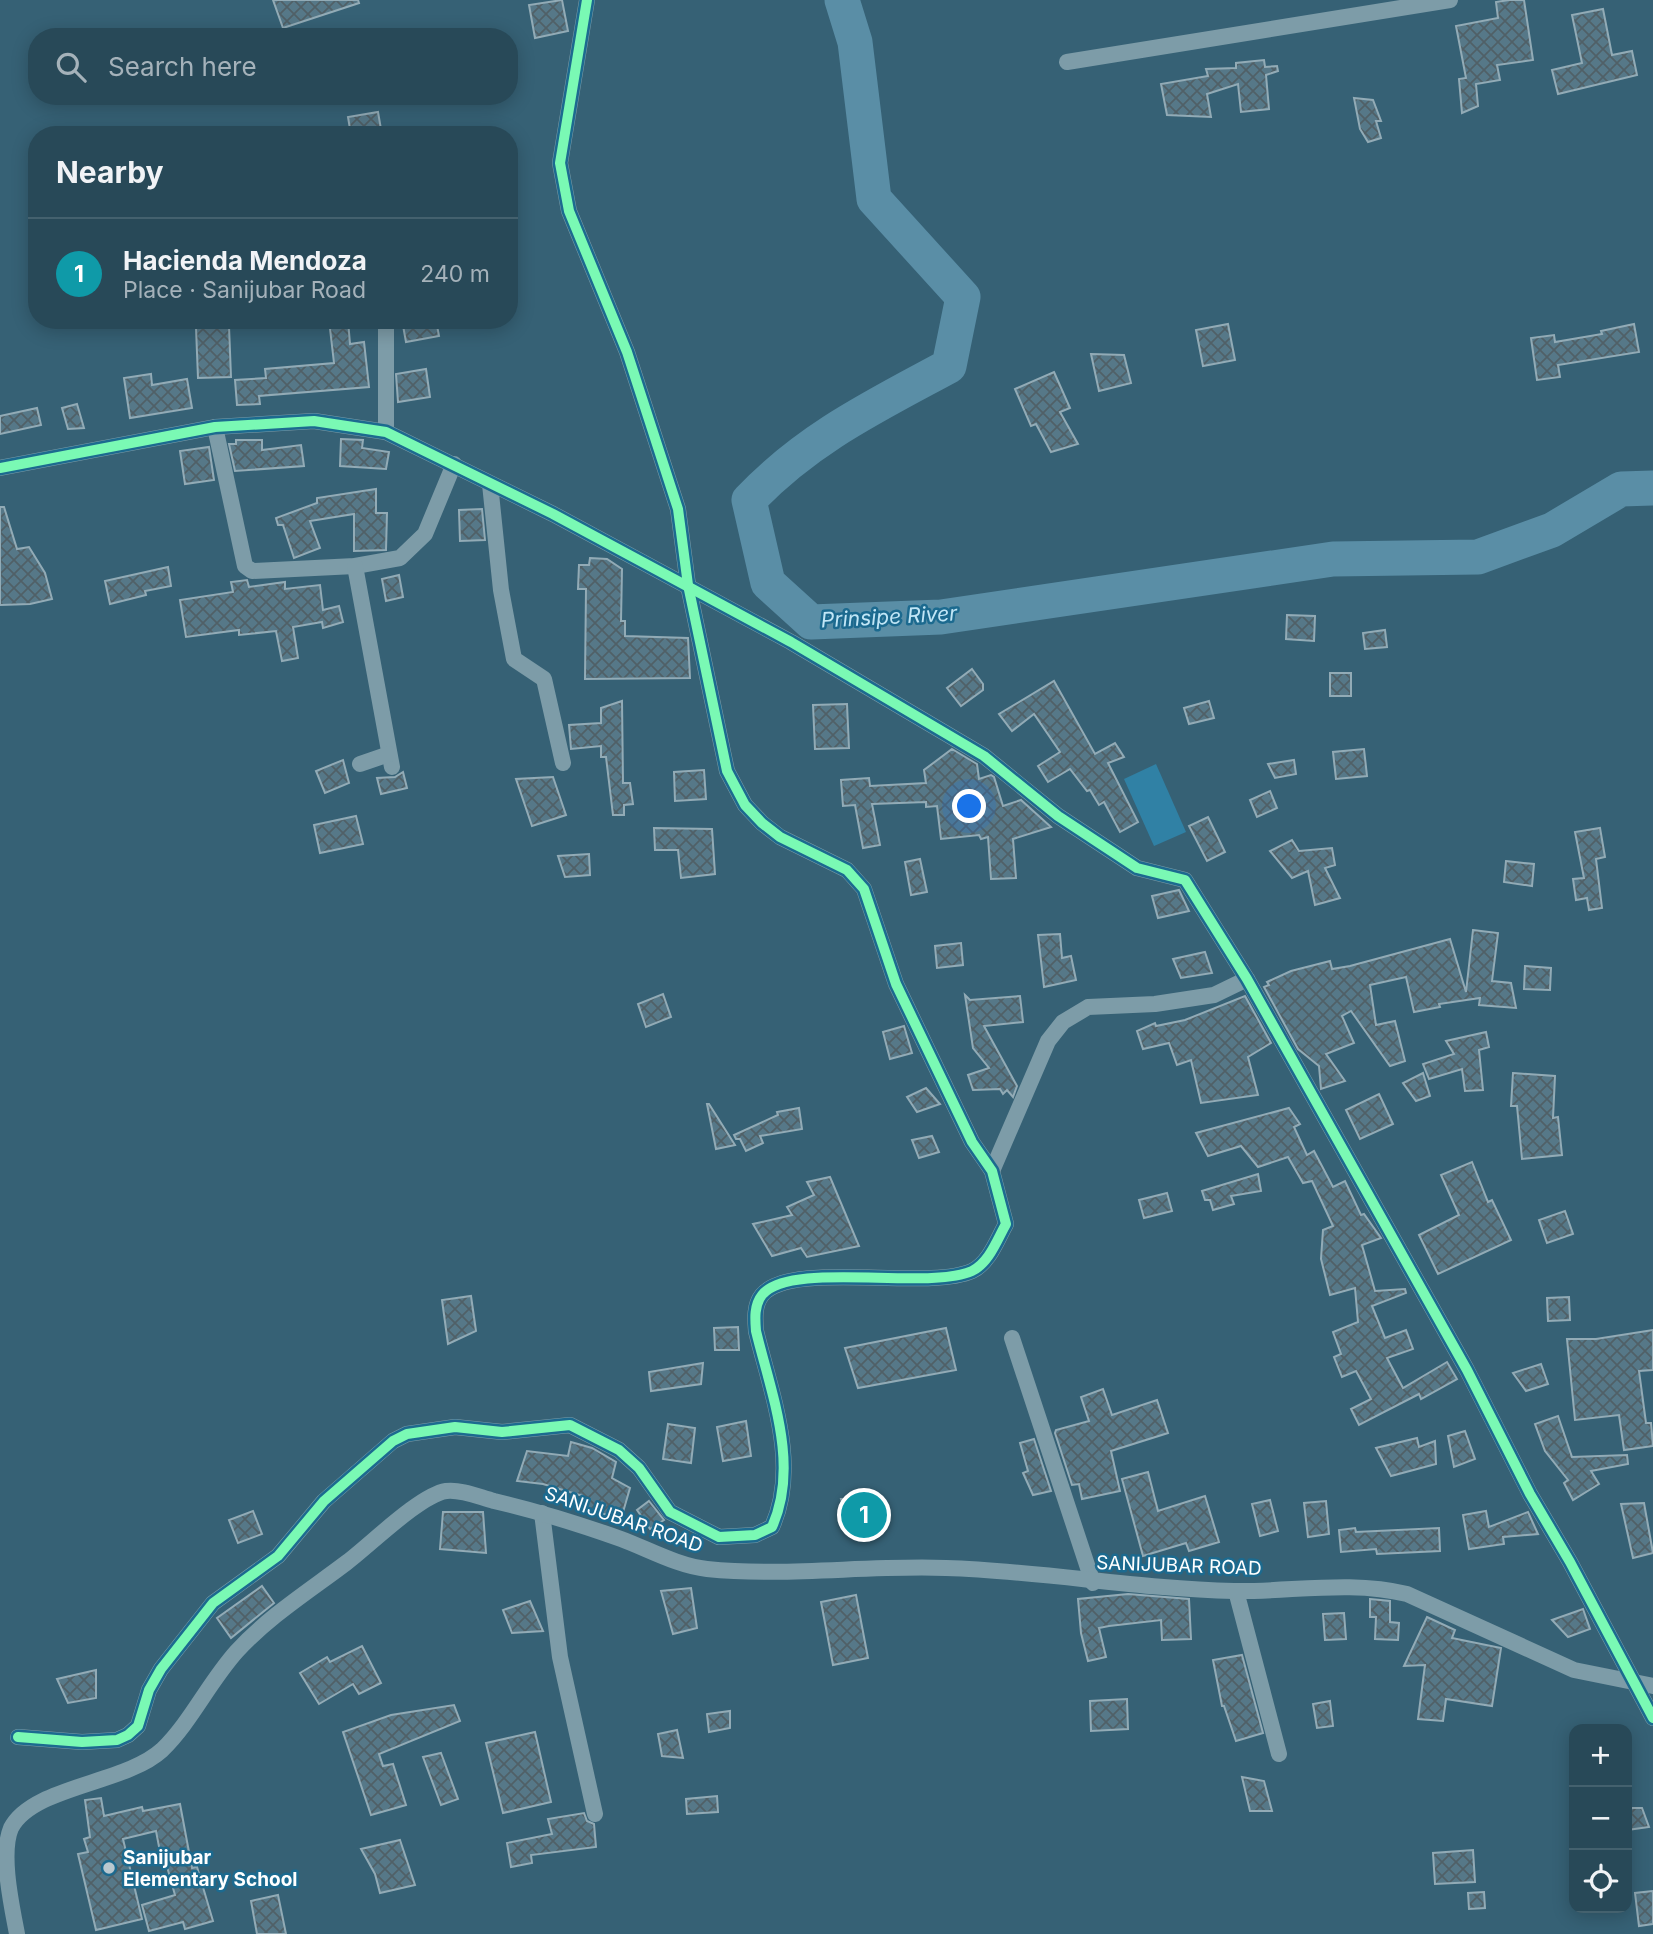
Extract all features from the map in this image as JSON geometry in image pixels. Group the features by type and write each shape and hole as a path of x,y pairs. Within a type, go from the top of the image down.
{"street":[{"path":"18,1737 82,1742 117,1740 128,1735 138,1726 149,1690 161,1668 213,1603 278,1556 324,1501 393,1441 407,1434 455,1427 502,1432 570,1425 619,1450 639,1468 670,1512 707,1531 719,1537 755,1535 772,1527 782,1505 782,1439 755,1331 755,1313 762,1295 778,1284 830,1277 892,1279 972,1271 986,1260 1006,1224 992,1171 972,1142 896,984 863,889 847,870 780,837 762,823 745,805 727,772 688,585 678,509 626,352 569,211 560,163 587,0"},
{"path":"1067,62 1450,0"},
{"path":"386,329 386,432"},
{"path":"0,468 215,426 314,421 386,432 454,464 688,585 984,756 1058,816 1138,868 1185,880 1247,979 1467,1370 1530,1494 1570,1562 1653,1718"},
{"path":"215,426 245,566 251,571 355,566 400,558 425,534 454,464"},
{"path":"490,484 501,590 514,659 544,679 563,763"},
{"path":"355,566 391,760 359,764"},
{"path":"992,1171 1048,1041 1063,1022 1088,1007 1155,1004 1214,995 1247,979"},
{"path":"1012,1338 1093,1583"},
{"name":"SANIJUBAR ROAD","path":"17,1934 6,1907 5,1844 11,1827 27,1810 137,1768 153,1758 172,1741 210,1682 240,1647 424,1501 449,1490 542,1513 702,1568 781,1572 900,1567 950,1568 1093,1583 1236,1591 1349,1587 1398,1591 1574,1670 1653,1686"},
{"path":"542,1513 560,1657 595,1814"},
{"path":"1236,1591 1279,1754"}],"shaded area":[{"path":"1156,764 1186,832 1154,846 1124,779"}],"building":[{"path":"273,0 358,0 359,3 283,28"},
{"path":"562,0 568,31 535,38 529,5"},
{"path":"1524,0 1533,60 1497,65 1500,80 1476,84 1478,106 1462,113 1459,79 1466,78 1456,26 1498,18 1496,2"},
{"path":"1603,9 1612,55 1632,51 1637,75 1558,94 1552,70 1582,63 1572,15"},
{"path":"1264,60 1265,67 1277,66 1278,71 1266,75 1269,109 1241,112 1238,84 1207,94 1211,117 1167,115 1161,84 1208,76 1206,69 1236,68 1236,63"},
{"path":"1354,98 1373,100 1381,121 1376,121 1381,138 1368,142 1360,129"},
{"path":"378,112 380,126 350,126 348,117"},
{"path":"1228,324 1235,360 1203,366 1196,330"},
{"path":"1634,324 1639,352 1558,365 1560,377 1537,380 1531,338 1554,335 1555,342 1602,334 1601,331"},
{"path":"196,329 229,329 231,377 198,378"},
{"path":"330,329 349,329 350,344 364,342 369,387 259,396 260,404 237,405 235,380 266,378 265,369 334,363"},
{"path":"404,329 438,329 439,336 406,342"},
{"path":"1091,354 1124,355 1131,383 1099,391"},
{"path":"426,369 430,397 398,402 396,374"},
{"path":"1054,372 1070,408 1060,412 1078,444 1051,452 1036,424 1031,426 1015,389"},
{"path":"151,374 152,385 187,379 192,408 130,418 124,378"},
{"path":"77,404 84,428 68,429 62,408"},
{"path":"37,408 41,425 0,434 0,416"},
{"path":"341,439 363,440 362,448 389,452 386,469 340,466"},
{"path":"236,440 262,440 262,450 301,445 304,466 235,471 229,444 236,444"},
{"path":"209,447 214,480 185,484 180,451"},
{"path":"376,489 376,513 387,513 386,550 354,551 354,514 310,521 320,548 294,558 283,525 278,525 276,518 317,503 317,498"},
{"path":"0,507 4,507 17,549 29,547 45,573 52,599 30,604 0,605"},
{"path":"482,509 485,540 460,541 459,510"},
{"path":"590,558 607,559 622,569 621,621 625,621 625,636 688,638 690,678 585,679 586,589 578,589 579,565 589,565"},
{"path":"168,567 171,586 145,591 146,595 110,604 105,581"},
{"path":"399,575 403,597 386,601 382,579"},
{"path":"247,580 249,587 285,582 285,589 320,585 323,610 339,606 343,622 323,628 322,622 293,627 298,658 282,661 276,631 239,635 239,630 186,637 180,600 233,592 231,582"},
{"path":"1287,615 1315,616 1314,641 1286,639"},
{"path":"1385,630 1387,647 1365,649 1363,633"},
{"path":"972,669 983,684 983,690 961,706 947,688"},
{"path":"1330,673 1351,673 1351,696 1330,696"},
{"path":"1054,681 1095,754 1115,743 1124,757 1108,763 1138,822 1120,832 1104,802 1099,805 1090,790 1087,791 1070,769 1048,782 1038,766 1060,752 1034,714 1012,731 999,714"},
{"path":"622,701 623,783 630,783 633,804 624,805 624,815 613,815 606,757 601,757 601,746 571,749 569,725 601,723 601,708"},
{"path":"1209,701 1214,718 1189,724 1184,708"},
{"path":"847,704 849,748 815,749 813,705"},
{"path":"952,749 977,764 979,779 991,775 994,777 1003,806 1021,800 1051,827 1013,839 1016,878 991,879 988,837 981,839 979,835 941,839 937,806 926,807 926,802 872,804 880,845 863,848 855,805 843,806 841,780 869,778 870,786 926,783 924,770"},
{"path":"1364,749 1367,776 1336,779 1333,752"},
{"path":"343,760 349,783 325,793 316,771"},
{"path":"1294,760 1296,774 1275,778 1268,764"},
{"path":"704,770 706,799 675,801 674,772"},
{"path":"403,772 407,788 381,794 377,778 395,777"},
{"path":"553,777 566,815 532,826 516,779"},
{"path":"1270,791 1277,808 1257,817 1250,800"},
{"path":"356,816 363,844 320,853 314,825"},
{"path":"1208,817 1225,852 1207,861 1189,826"},
{"path":"654,828 712,829 715,874 681,878 678,850 655,850"},
{"path":"1600,828 1605,857 1596,859 1602,908 1589,910 1587,898 1576,900 1573,879 1584,878 1575,832"},
{"path":"1292,840 1299,851 1332,848 1335,865 1325,868 1340,898 1315,905 1308,871 1292,878 1270,851"},
{"path":"589,854 590,875 565,877 558,856"},
{"path":"920,859 927,892 911,895 905,862"},
{"path":"1506,861 1534,864 1532,886 1504,882"},
{"path":"1179,890 1189,911 1158,918 1152,896"},
{"path":"1473,930 1498,933 1492,981 1511,983 1516,1008 1479,1005 1480,998 1439,1004 1440,1007 1414,1012 1406,977 1370,985 1376,1025 1395,1021 1405,1061 1390,1066 1351,1011 1342,1016 1354,1043 1326,1054 1345,1081 1321,1089 1319,1066 1298,1049 1264,987 1269,985 1267,982 1291,971 1330,961 1332,969 1350,966 1450,939 1466,992"},
{"path":"1060,934 1062,958 1071,956 1076,980 1044,987 1038,935"},
{"path":"961,943 963,965 937,968 935,946"},
{"path":"1205,952 1212,973 1181,978 1173,959"},
{"path":"1525,966 1551,968 1550,990 1524,989"},
{"path":"663,994 671,1017 646,1027 638,1004"},
{"path":"965,995 970,1000 1020,996 1023,1022 984,1026 1017,1086 1013,1097 1007,1090 1003,1094 1000,1089 973,1090 968,1075 989,1068 973,1048"},
{"path":"1245,996 1271,1043 1248,1057 1258,1095 1201,1103 1191,1060 1177,1065 1169,1043 1143,1049 1137,1031 1155,1023 1156,1026 1185,1020"},
{"path":"904,1026 912,1053 890,1059 883,1032"},
{"path":"1486,1032 1489,1047 1479,1050 1483,1090 1465,1091 1462,1069 1429,1079 1423,1064 1454,1054 1446,1041"},
{"path":"1423,1073 1430,1096 1416,1101 1403,1083"},
{"path":"1513,1073 1555,1076 1553,1118 1558,1117 1562,1155 1522,1159 1517,1106 1511,1106"},
{"path":"926,1088 940,1104 917,1112 907,1097"},
{"path":"1379,1094 1393,1124 1360,1139 1346,1110"},
{"path":"709,1104 735,1145 716,1149"},
{"path":"799,1108 802,1129 760,1136 763,1143 746,1151 740,1139 736,1139 734,1135 778,1115 777,1112"},
{"path":"1289,1108 1300,1124 1294,1127 1307,1155 1314,1151 1333,1187 1345,1181 1361,1215 1364,1214 1381,1238 1362,1245 1375,1291 1405,1289 1406,1293 1372,1306 1385,1338 1406,1330 1413,1349 1387,1358 1403,1388 1447,1362 1457,1379 1421,1399 1419,1394 1359,1425 1351,1409 1371,1399 1356,1371 1342,1377 1334,1357 1341,1354 1333,1332 1358,1322 1355,1288 1330,1295 1321,1259 1323,1230 1333,1226 1312,1181 1303,1183 1288,1157 1258,1167 1241,1146 1208,1156 1196,1133"},
{"path":"932,1136 939,1152 919,1158 912,1140"},
{"path":"1472,1162 1488,1202 1492,1200 1511,1240 1438,1274 1419,1235 1459,1215 1441,1175"},
{"path":"1258,1174 1261,1191 1231,1196 1234,1204 1213,1210 1210,1200 1205,1200 1202,1191"},
{"path":"830,1177 859,1246 807,1257 801,1248 772,1256 753,1224 792,1215 787,1207 814,1195 807,1182"},
{"path":"1167,1193 1172,1211 1144,1218 1139,1200"},
{"path":"1565,1211 1573,1234 1547,1243 1539,1220"},
{"path":"471,1296 476,1331 448,1344 442,1300"},
{"path":"1569,1297 1570,1320 1548,1321 1547,1298"},
{"path":"738,1327 739,1350 715,1350 714,1328"},
{"path":"946,1328 956,1370 858,1388 845,1348"},
{"path":"1653,1330 1653,1370 1639,1371 1646,1423 1651,1423 1653,1446 1624,1450 1619,1415 1575,1420 1567,1339 1596,1339"},
{"path":"703,1363 701,1384 651,1391 649,1372"},
{"path":"1541,1364 1548,1384 1526,1391 1513,1373"},
{"path":"1103,1389 1112,1415 1157,1400 1168,1433 1111,1451 1120,1491 1082,1499 1079,1484 1072,1485 1055,1433 1056,1430 1089,1421 1081,1397"},
{"path":"1558,1416 1572,1457 1627,1455 1628,1464 1591,1471 1599,1484 1573,1500 1564,1483 1568,1480 1545,1451 1535,1424"},
{"path":"746,1421 751,1456 723,1461 717,1427"},
{"path":"668,1424 695,1428 691,1463 663,1459"},
{"path":"1465,1431 1475,1459 1454,1467 1448,1436"},
{"path":"1417,1438 1419,1447 1435,1441 1436,1464 1391,1476 1376,1448"},
{"path":"1034,1439 1051,1491 1033,1495 1023,1473 1028,1471 1020,1443"},
{"path":"571,1442 592,1448 616,1462 612,1478 630,1488 621,1519 580,1507 583,1496 543,1484 517,1481 527,1451 568,1456"},
{"path":"1148,1472 1158,1511 1205,1496 1219,1542 1189,1551 1186,1543 1143,1556 1122,1479"},
{"path":"883,1498 884,1531 850,1531 841,1499"},
{"path":"1270,1500 1278,1531 1260,1536 1252,1504"},
{"path":"649,1501 664,1520 650,1529 637,1510"},
{"path":"1326,1501 1329,1534 1308,1537 1304,1503"},
{"path":"1644,1503 1653,1553 1633,1558 1621,1504"},
{"path":"253,1511 262,1534 238,1543 229,1520"},
{"path":"1486,1511 1489,1527 1528,1512 1538,1534 1503,1537 1504,1544 1469,1549 1463,1515"},
{"path":"443,1512 483,1512 486,1553 440,1549"},
{"path":"1355,1528 1356,1532 1439,1528 1440,1551 1377,1554 1376,1549 1341,1552 1339,1530"},
{"path":"262,1586 274,1603 231,1638 217,1618"},
{"path":"691,1588 697,1628 673,1634 661,1591"},
{"path":"1128,1594 1189,1599 1191,1639 1162,1640 1161,1620 1099,1628 1106,1657 1088,1661 1081,1633 1078,1599"},
{"path":"856,1595 868,1658 833,1665 821,1602"},
{"path":"1370,1599 1390,1601 1390,1622 1399,1623 1398,1640 1375,1639 1376,1617 1370,1617"},
{"path":"530,1601 543,1631 512,1633 503,1610"},
{"path":"1583,1609 1590,1629 1568,1637 1552,1620"},
{"path":"1344,1613 1346,1639 1325,1640 1323,1614"},
{"path":"1427,1617 1455,1630 1452,1638 1501,1648 1492,1706 1446,1699 1443,1721 1418,1719 1425,1665 1404,1666"},
{"path":"362,1646 381,1683 359,1694 353,1684 319,1704 300,1673 327,1657 330,1662"},
{"path":"1242,1655 1263,1733 1236,1741 1222,1706 1213,1660"},
{"path":"96,1670 96,1698 68,1703 57,1679"},
{"path":"1127,1699 1128,1729 1091,1731 1090,1701"},
{"path":"1330,1701 1333,1726 1317,1728 1313,1704"},
{"path":"454,1705 460,1721 379,1754 383,1766 393,1764 406,1805 371,1815 343,1732 391,1715"},
{"path":"730,1711 730,1728 709,1732 707,1714"},
{"path":"677,1730 683,1758 662,1756 658,1734"},
{"path":"535,1732 551,1802 503,1813 486,1743"},
{"path":"441,1753 458,1799 441,1805 423,1757"},
{"path":"1242,1777 1264,1781 1272,1811 1250,1811"},
{"path":"717,1796 718,1812 687,1814 686,1799"},
{"path":"101,1798 104,1816 142,1807 143,1811 180,1804 192,1868 197,1867 213,1921 185,1929 183,1922 149,1931 142,1905 175,1895 164,1856 161,1857 156,1831 123,1839 142,1919 96,1930 78,1854 88,1852 84,1839 90,1837 85,1800"},
{"path":"1632,1808 1642,1808 1649,1827 1632,1829"},
{"path":"584,1813 587,1821 594,1824 596,1847 531,1855 532,1863 511,1867 507,1843 552,1834 548,1819"},
{"path":"400,1840 415,1885 380,1893 375,1874 361,1849"},
{"path":"1473,1850 1475,1882 1435,1884 1433,1853"},
{"path":"1653,1891 1653,1924 1639,1926 1635,1893"},
{"path":"1484,1892 1485,1908 1469,1909 1468,1893"},
{"path":"278,1895 286,1934 257,1934 251,1901"}],"waterway":[{"name":"Prinsipe River","path":"842,0 855,42 874,199 963,297 949,366 819,441 771,478 749,500 768,583 811,622 941,617 1333,559 1478,557 1552,530 1621,489 1653,488"}],"cycle path":[{"path":"18,1737 82,1742 117,1740 128,1735 138,1726 149,1690 161,1669 213,1603 278,1556 324,1501 393,1441 407,1434 455,1427 502,1432 570,1425 619,1450 639,1468 670,1512 719,1537 755,1535 772,1527 780,1503 783,1454 775,1404 756,1331 756,1308 762,1295 777,1285 800,1279 924,1278 972,1271 988,1257 1006,1224 992,1171 972,1142 896,984 864,889 847,870 780,837 762,823 745,805 727,771 688,585 678,509 627,352 569,211 560,163 587,0"},
{"path":"0,468 215,427 314,421 386,432 553,514 791,642 984,756 1058,816 1137,868 1185,880 1247,979 1467,1370 1530,1494 1570,1562 1653,1718"}],"place":[{"name":"Hacienda Mendoza","path":"864,1515"},
{"name":"Sanijubar Elementary School","path":"109,1868"}]}
